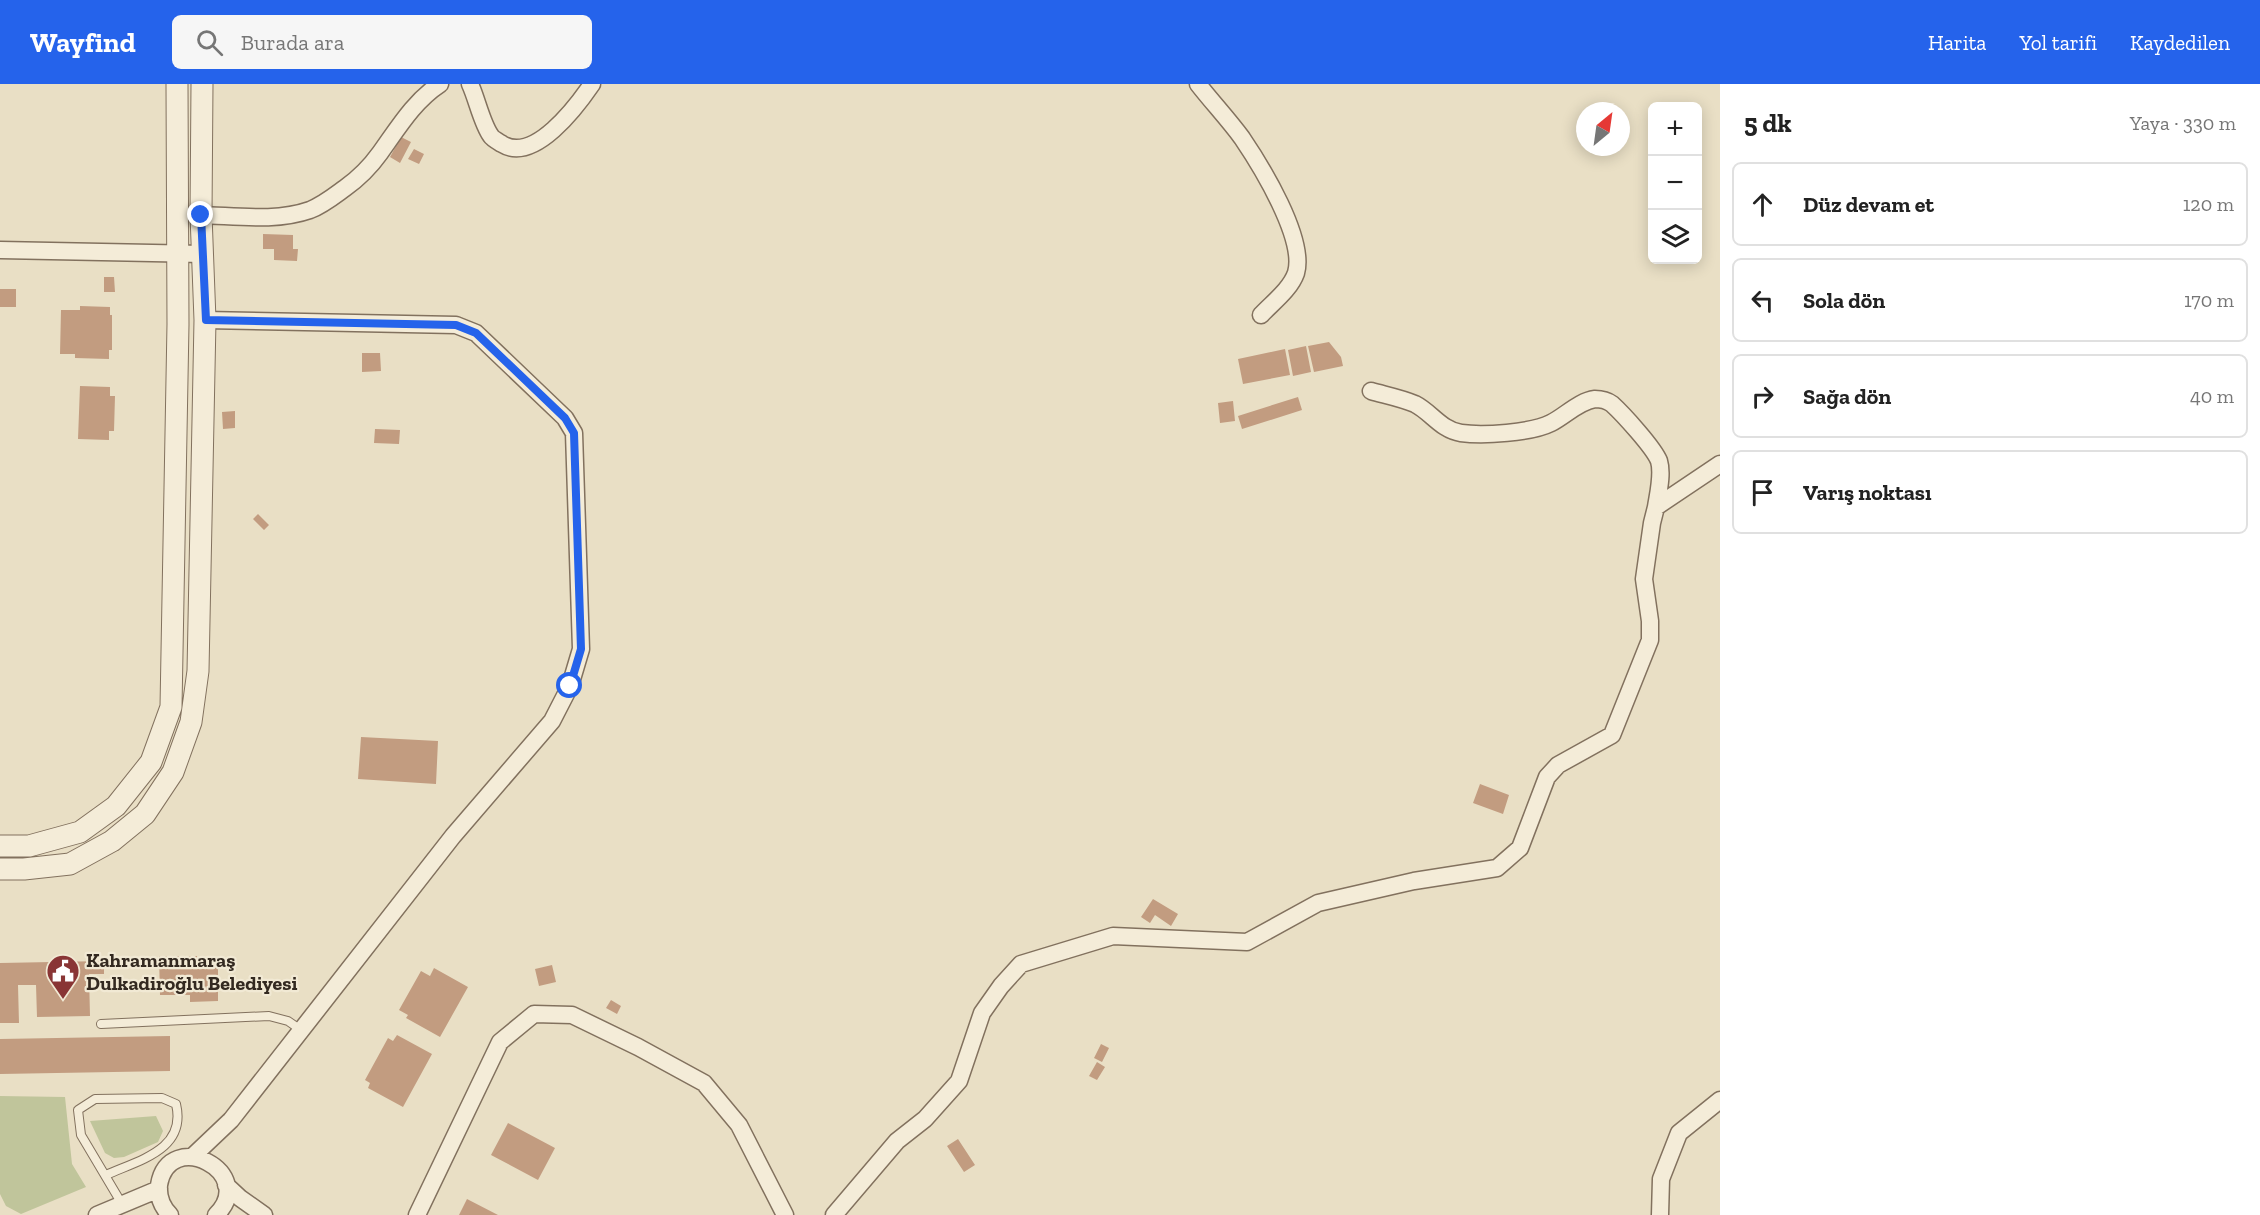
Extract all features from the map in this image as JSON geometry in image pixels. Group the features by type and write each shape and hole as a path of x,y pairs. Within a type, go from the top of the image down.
{"street":[{"path":"0,846 30,846 80,832 116,806 151,762 171,707 178,253 177,84"},
{"path":"0,869 70,864 112,841 145,814 173,772 191,722 198,671 206,320 201,215 202,84"},
{"path":"201,215 258,217 288,215 311,209 330,200 362,176 408,112 440,84"},
{"path":"470,84 491,137 506,147 523,147 539,140 560,125 582,100 592,84"},
{"path":"1198,84 1242,138 1274,192 1288,222 1296,249 1296,272 1290,284 1261,315"},
{"path":"0,250 202,254"},
{"path":"170,1215 160,1200 161,1179 173,1163 192,1157 231,1120 453,836 552,721 570,686 581,649 574,433 565,418 476,333 456,325 206,320"},
{"path":"834,1215 897,1142 925,1119 959,1081 982,1013 1000,986 1021,964 1113,936 1247,942 1318,903 1414,881 1497,868 1520,848 1547,777 1558,765 1612,735 1650,640 1650,621 1644,579 1656,507 1659,462 1642,438 1611,403 1604,400 1594,399 1572,409 1550,424 1533,429 1497,433 1460,433 1444,427 1428,412 1414,404 1371,392"},
{"path":"1656,507 1720,464"},
{"path":"417,1215 500,1042 534,1014 572,1015 704,1083 740,1125 785,1215"},
{"path":"1660,1215 1661,1179 1679,1132 1720,1100"},
{"path":"216,1215 224,1203 224,1179 218,1150 231,1120"},
{"path":"192,1157 209,1162 224,1179 264,1215"},
{"path":"97,1215 159,1189"}],"lane":[{"path":"101,1024 269,1016 288,1021 301,1030"},
{"path":"106,1175 155,1154 176,1135 179,1117 176,1104 162,1098 95,1099 78,1110 81,1135 122,1204"}],"green space":[{"path":"0,1096 65,1097 72,1164 86,1187 21,1214 6,1206 0,1194"},
{"path":"156,1116 163,1131 158,1142 124,1157 114,1158 105,1153 90,1121"}],"building":[{"path":"401,137 411,142 400,163 390,157"},
{"path":"414,149 424,154 419,164 408,159"},
{"path":"263,234 293,235 293,249 298,249 297,261 274,260 274,249 263,249"},
{"path":"104,277 114,277 115,292 104,292"},
{"path":"0,289 16,289 16,307 0,307"},
{"path":"80,306 110,307 112,350 109,350 109,359 75,358 75,354 60,354 61,310 80,310"},
{"path":"1329,342 1341,357 1343,366 1314,372 1308,346"},
{"path":"1306,346 1311,372 1293,376 1288,350"},
{"path":"1285,349 1290,375 1243,384 1238,359"},
{"path":"362,353 380,353 381,371 362,372"},
{"path":"80,386 110,387 110,396 115,396 114,431 109,431 109,440 78,439"},
{"path":"1298,397 1302,410 1242,429 1238,416"},
{"path":"1233,401 1235,421 1220,423 1218,403"},
{"path":"235,411 235,428 223,429 222,412"},
{"path":"375,429 400,430 399,444 374,443"},
{"path":"258,514 269,525 264,530 253,519"},
{"path":"361,737 438,741 436,784 358,779"},
{"path":"1480,784 1509,795 1503,814 1473,803"},
{"path":"1153,899 1178,914 1171,926 1155,915 1150,923 1141,917"},
{"path":"159,956 197,956 197,966 218,965 218,1001 190,1002 190,995 160,995"},
{"name":"Kahramanmaraş Dulkadiroğlu Belediyesi","path":"104,961 104,974 89,974 90,1016 37,1017 36,985 18,985 19,1023 0,1023 0,963"},
{"path":"552,965 556,982 539,986 535,969"},
{"path":"434,968 468,987 440,1037 406,1018 408,1015 399,1010 421,971 430,976"},
{"path":"611,1000 621,1006 617,1014 606,1008"},
{"path":"397,1035 432,1054 403,1107 368,1088 370,1083 365,1080 388,1038 393,1041"},
{"path":"170,1036 170,1071 0,1074 0,1039"},
{"path":"1101,1044 1109,1048 1102,1062 1094,1058"},
{"path":"1097,1062 1105,1067 1097,1080 1089,1076"},
{"path":"508,1123 555,1148 538,1180 491,1155"},
{"path":"958,1139 975,1165 964,1172 947,1146"},
{"path":"467,1199 498,1215 459,1215"}],"place":[{"name":"Kahramanmaraş Dulkadiroğlu Belediyesi","path":"63,1000"}],"route":[{"path":"201,215 206,320 456,325 476,333 565,418 574,433 581,649 570,686"}]}
